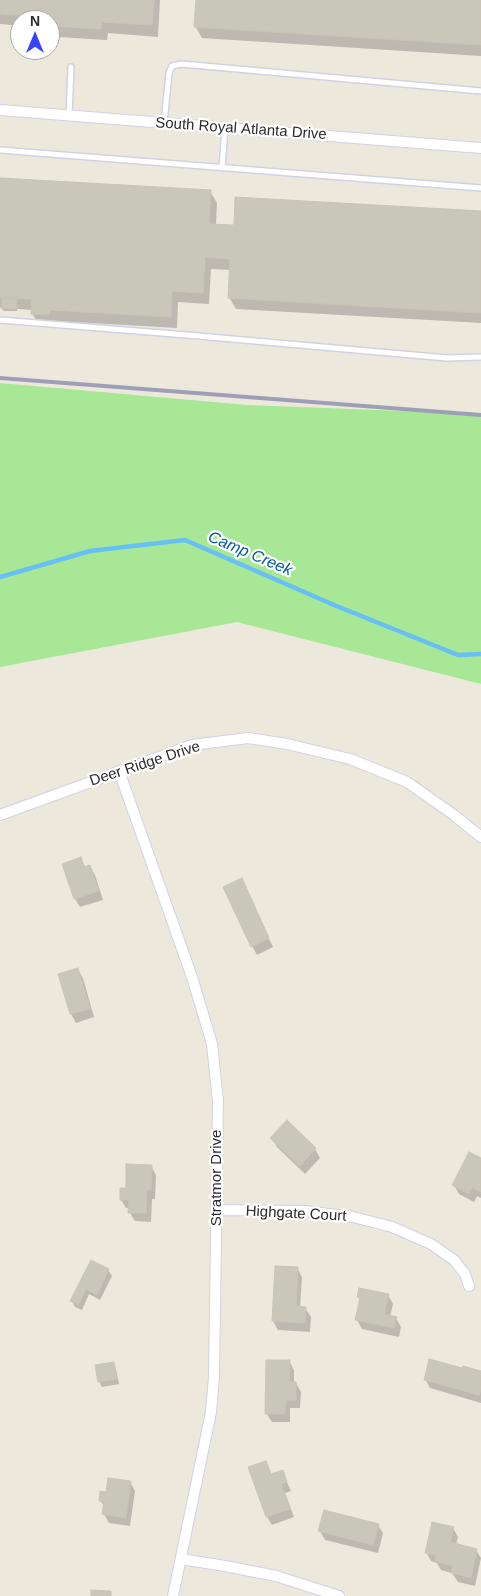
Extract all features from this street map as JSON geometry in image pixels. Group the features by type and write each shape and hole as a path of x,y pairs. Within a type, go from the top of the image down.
{"street":[{"name":"South Royal Atlanta Drive","path":"0,110 481,147"},
{"name":"Deer Ridge Drive","path":"0,815 192,745 248,738 287,744 350,758 406,782 454,815 481,837"},
{"name":"Stratmor Drive","path":"119,771 192,977 212,1044 218,1101 214,1377 211,1412 173,1596"},
{"name":"Highgate Court","path":"217,1210 305,1211 353,1217 392,1227 431,1244 454,1260 465,1274 469,1286"},
{"path":"181,1559 276,1576 339,1596"}],"lane":[{"path":"164,123 169,72 172,66 182,64 481,91"},
{"path":"68,116 71,67"},
{"path":"222,168 225,128"},
{"path":"0,150 481,188"},
{"path":"0,320 187,334 447,358 481,357"}],"green space":[{"path":"0,383 247,405 481,414 481,684 237,622 0,667"}],"building":[{"path":"0,0 154,0 152,25 102,22 101,29 60,27 60,10 10,10 10,15 0,14"},
{"path":"196,0 481,0 481,45 194,27"},
{"path":"0,178 211,190 209,224 234,225 235,197 481,211 481,313 228,298 230,259 205,257 203,293 172,291 171,317 50,310 49,315 31,314 32,299 0,297"},
{"path":"2,298 17,299 16,309 2,308"},
{"path":"81,857 84,867 90,865 99,891 74,899 62,864"},
{"path":"242,878 269,938 251,947 223,887"},
{"path":"78,968 90,1009 70,1014 58,974"},
{"path":"287,1120 316,1148 300,1166 270,1138"},
{"path":"469,1152 481,1158 481,1192 472,1188 469,1194 452,1185"},
{"path":"126,1164 152,1165 151,1190 147,1190 146,1213 128,1213 129,1200 120,1200 120,1188 126,1188"},
{"path":"91,1260 109,1269 97,1295 86,1289 78,1305 70,1301"},
{"path":"275,1266 298,1267 296,1306 306,1307 305,1323 272,1321"},
{"path":"359,1288 389,1294 384,1314 397,1317 394,1328 355,1320 360,1298 357,1297"},
{"path":"429,1359 481,1371 479,1395 424,1380"},
{"path":"266,1360 290,1360 289,1382 296,1382 296,1400 286,1400 285,1414 265,1414"},
{"path":"114,1362 117,1379 98,1382 95,1365"},
{"path":"266,1461 271,1474 283,1470 287,1482 281,1484 290,1509 266,1517 248,1467"},
{"path":"108,1478 131,1481 126,1518 102,1514 104,1502 99,1501 100,1491 106,1492"},
{"path":"324,1510 379,1524 373,1545 318,1531"},
{"path":"432,1522 454,1527 450,1542 477,1549 471,1578 451,1573 453,1566 435,1561 436,1555 425,1553"},
{"path":"91,1590 111,1591 111,1596 91,1596"}],"waterway":[{"name":"Camp Creek","path":"0,577 90,551 185,540 334,605 458,655 481,654"}],"railway":[{"path":"0,378 481,415"}]}
